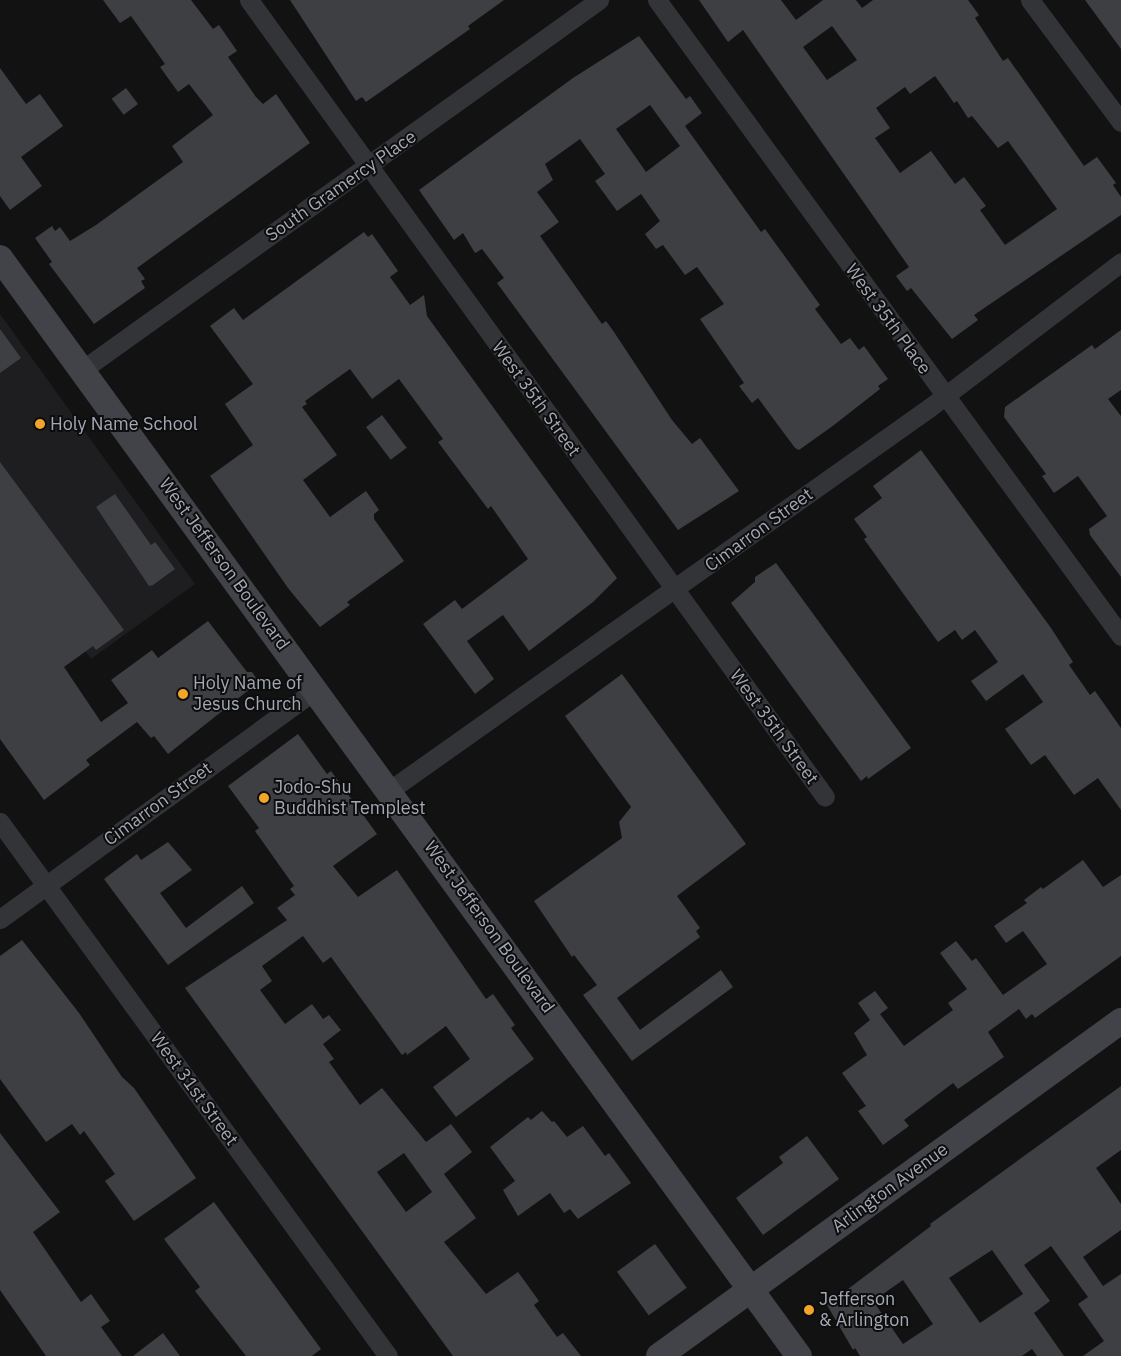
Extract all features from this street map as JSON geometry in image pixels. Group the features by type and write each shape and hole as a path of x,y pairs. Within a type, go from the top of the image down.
{"main road":[{"name":"West Jefferson Boulevard","path":"0,258 390,790 799,1356"},
{"name":"Arlington Avenue","path":"659,1356 750,1288 1121,1021"}],"street":[{"name":"West 35th Street","path":"249,0 367,168 676,590 825,798"},
{"name":"South Gramercy Place","path":"82,370 367,168 599,0"},
{"name":"West 35th Place","path":"657,0 1121,636"},
{"path":"1030,0 1121,122"},
{"name":"Cimarron Street","path":"390,790 676,590 945,396 1121,262"},
{"name":"Cimarron Street","path":"0,918 316,689"},
{"name":"West 31st Street","path":"0,822 388,1356"}],"shaded area":[{"name":"Holy Name School","path":"0,314 195,584 91,659 0,533"}],"building":[{"path":"103,0 191,0 213,29 219,25 237,51 228,57 256,97 263,104 276,94 310,143 137,268 145,279 141,281 145,288 94,324 49,264 52,262 35,238 52,226 55,231 60,227 70,241 96,225 183,162 172,146 213,115 189,84 178,92 160,67 165,64 131,16 120,23"},
{"path":"290,0 504,0 468,26 470,29 366,102 362,97 356,101"},
{"path":"699,0 781,0 796,20 823,0 856,0 862,8 873,0 968,0 979,15 975,18 1003,61 1008,58 1084,166 1097,157 1116,183 1113,185 1121,197 1121,215 974,315 978,320 952,339 911,288 907,291 896,276 909,267 743,30 728,42","holes":["832,26 857,60 827,80 803,47","935,76 954,103 957,101 968,118 972,116 998,148 1008,141 1057,209 1005,245 980,210 986,206 964,177 955,184 931,151 900,173 875,138 890,128 876,108 905,87 910,94"]},
{"path":"1085,0 1121,0 1121,49"},
{"path":"639,36 686,99 690,96 702,113 685,126 761,232 765,229 820,305 815,309 841,344 850,338 859,350 864,346 888,379 878,386 880,389 834,425 799,450 795,448 758,398 752,403 739,386 744,383 700,319 724,304 697,267 685,275 663,245 656,249 645,234 660,221 641,194 617,211 595,181 605,174 580,139 545,164 553,180 537,192 559,222 540,236 602,324 606,321 614,332 672,420 692,444 700,438 739,491 678,530 497,283 504,278 482,249 475,253 463,233 454,240 419,190 573,78","holes":["650,105 680,146 646,172 616,129"]},
{"path":"0,68 26,104 40,94 63,126 21,157 42,186 10,210 0,196"},
{"path":"126,88 138,104 124,115 112,99"},
{"path":"364,232 368,237 372,234 398,271 390,277 410,305 424,295 427,316 617,578 593,602 529,651 503,615 467,641 494,679 475,694 423,624 455,600 462,609 528,559 491,506 488,509 438,442 443,439 399,379 372,399 350,369 305,401 307,404 302,407 337,455 303,480 330,517 366,491 379,510 374,514 374,519 404,561 347,602 350,605 320,627 288,588 210,476 253,445 225,404 253,384 210,326 234,308 243,320"},
{"path":"0,329 21,358 0,373"},
{"path":"1121,330 1121,390 1108,399 1121,416 1121,577 1090,535 1089,529 1107,516 1078,476 1054,493 1042,476 1046,474 1004,417 1005,407 1092,345 1095,349"},
{"path":"382,415 407,448 391,460 366,427"},
{"path":"921,450 1051,628 1073,662 1069,665 1090,695 1095,691 1121,728 1121,810 1098,778 1074,795 1045,755 1031,765 1005,729 1043,702 1023,674 986,701 971,681 998,662 975,630 962,640 955,630 938,642 864,539 867,537 854,519 882,498 873,486"},
{"path":"0,462 124,630 96,650 93,646 64,667 101,722 128,703 111,680 152,650 158,658 208,621 247,672 252,672 259,682 168,754 154,736 151,738 137,722 86,760 90,765 44,800 0,739"},
{"path":"115,494 151,545 155,542 175,569 153,585 149,586 96,507"},
{"path":"776,563 911,748 868,779 867,776 861,781 731,603 755,582 755,577"},
{"path":"622,674 746,844 677,896 700,928 696,931 700,937 617,998 640,1030 721,970 733,987 632,1061 583,995 597,985 574,955 572,957 534,901 622,838 619,822 631,807 565,716"},
{"path":"298,734 327,774 331,771 377,834 333,866 358,897 397,870 486,999 493,994 515,1025 511,1028 534,1059 456,1117 433,1087 470,1059 446,1026 407,1055 406,1052 402,1055 331,957 323,963 303,936 262,966 272,981 260,990 285,1024 312,1004 323,1019 329,1015 341,1030 323,1044 334,1059 329,1062 360,1105 382,1088 426,1142 451,1124 472,1152 444,1174 476,1218 444,1242 486,1294 518,1272 539,1301 534,1305 557,1337 563,1333 581,1356 453,1356 185,988 287,920 277,908 295,895 290,889 294,886 255,831 259,828 228,786","holes":["404,1153 432,1192 406,1212 377,1172"]},
{"path":"168,842 192,870 160,893 186,928 242,886 254,903 168,965 104,879 137,854 141,860"},
{"path":"1083,860 1103,887 1121,875 1121,956 1035,1018 1032,1014 1026,1019 1019,1009 988,1032 1004,1057 958,1089 953,1083 904,1120 909,1126 883,1145 858,1111 866,1106 842,1073 867,1055 854,1033 870,1020 858,1003 875,991 888,1008 880,1014 904,1046 953,1010 948,1003 967,989 940,953 956,941 972,961 976,958 1003,995 1047,964 1023,931 1006,943 994,926 1027,903 1024,900 1041,887 1043,889"},
{"path":"22,940 79,1013 122,1077 134,1088 196,1178 134,1221 105,1181 115,1174 84,1131 80,1135 72,1124 46,1142 0,1079 0,956"},
{"path":"1121,1086 1121,1150 1096,1168 1121,1204 1121,1230 1083,1257 1103,1286 1121,1274 1121,1356 1083,1356 1104,1341 1078,1304 1088,1297 1051,1246 1024,1265 1050,1301 1034,1313 1064,1356 1037,1356 1032,1349 1022,1356 860,1356 855,1348 853,1350 827,1305 931,1226 930,1224","holes":["992,1250 1023,1294 980,1323 949,1278","903,1280 933,1324 903,1344 873,1301"]},
{"path":"542,1111 552,1122 554,1121 567,1137 583,1126 605,1156 609,1153 631,1183 578,1219 570,1209 564,1213 550,1193 518,1216 503,1190 515,1181 490,1147 528,1117 531,1120"},
{"path":"0,1133 60,1212 33,1232 81,1302 91,1294 110,1321 101,1327 122,1356 46,1356 0,1290"},
{"path":"807,1136 839,1179 763,1235 736,1198 783,1163 779,1157"},
{"path":"214,1202 321,1349 312,1356 246,1356 195,1291 200,1287 164,1239"},
{"path":"655,1244 687,1288 649,1315 617,1272"},
{"path":"163,1333 180,1356 133,1356"}],"place":[{"name":"Holy Name School","path":"40,424"},
{"name":"Holy Name of Jesus Church","path":"183,694"},
{"name":"Jodo-Shu Buddhist Templest","path":"264,798"},
{"name":"Jefferson & Arlington","path":"809,1310"}]}
